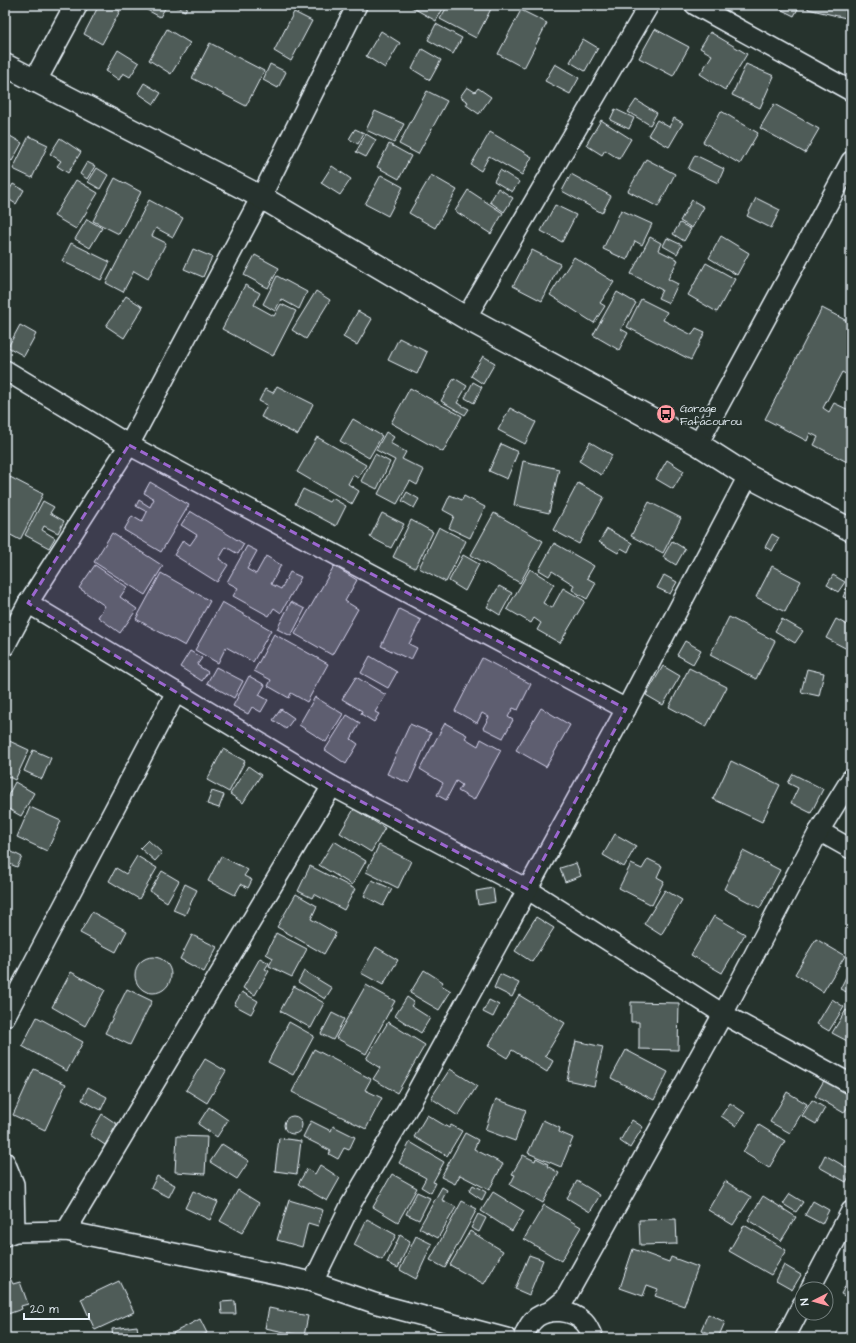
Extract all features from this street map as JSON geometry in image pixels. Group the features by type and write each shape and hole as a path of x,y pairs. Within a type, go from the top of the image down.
{"main road":[{"path":"35,80 76,5"},
{"path":"5,65 261,197 466,318 698,444 748,476 851,530"}],"street":[{"path":"5,646 28,603 129,446 261,197 357,5"},
{"path":"466,318 648,5"},
{"path":"695,5 851,91"},
{"path":"698,444 851,161"},
{"path":"5,370 129,446 626,709"},
{"path":"313,1282 351,1204 409,1106 626,709 748,476"},
{"path":"28,603 332,786 527,889 723,1014 851,1084"},
{"path":"5,1017 176,692"},
{"path":"523,1338 527,1328 537,1318 549,1312 565,1299 723,1014 819,831 851,779"},
{"path":"66,1231 332,786"},
{"path":"819,831 851,849"},
{"path":"5,1162 14,1184 10,1234 66,1231 313,1282 374,1303 506,1338"},
{"path":"814,1281 851,1211"},
{"path":"549,1312 568,1312 584,1322 593,1338"},
{"path":"785,1338 794,1321"}],"highlighted area":[{"path":"129,445 626,709 527,889 332,786 28,603"}],"building":[{"path":"99,5 108,5 120,11 102,44 84,34"},
{"path":"138,5 167,5 160,17"},
{"path":"173,5 188,5 185,11"},
{"path":"408,5 445,5 436,21"},
{"path":"448,5 493,5 476,38 440,19"},
{"path":"777,5 800,5 794,16 776,7"},
{"path":"808,5 851,5 850,19 808,9"},
{"path":"521,10 547,23 524,68 498,54"},
{"path":"294,12 312,21 291,61 274,51"},
{"path":"436,24 462,38 453,54 428,40"},
{"path":"167,29 190,43 171,74 149,60"},
{"path":"655,29 689,47 673,76 639,58"},
{"path":"381,31 400,43 385,68 366,56"},
{"path":"710,32 747,54 725,90 700,74 712,55 700,48"},
{"path":"583,39 598,48 585,71 570,62"},
{"path":"210,43 264,71 246,106 192,78"},
{"path":"422,49 441,60 430,80 412,69"},
{"path":"118,50 139,63 130,77 123,73 119,80 106,71"},
{"path":"270,64 286,72 278,88 263,80"},
{"path":"555,64 579,78 570,94 545,81"},
{"path":"746,64 774,76 760,108 732,95"},
{"path":"144,83 161,93 154,104 138,93"},
{"path":"467,87 475,92 478,88 491,97 479,114 466,105 468,102 460,97"},
{"path":"427,91 447,101 418,154 399,144"},
{"path":"636,100 657,113 650,125 628,112"},
{"path":"774,104 819,129 805,153 760,128"},
{"path":"615,109 634,118 629,129 610,120"},
{"path":"375,111 404,124 394,143 366,130"},
{"path":"721,111 758,133 740,164 703,142"},
{"path":"674,118 683,123 669,147 648,135 657,120 669,127"},
{"path":"601,120 631,139 619,159 605,150 602,155 586,145"},
{"path":"355,129 364,133 358,144 349,139"},
{"path":"490,132 532,157 522,175 489,156 481,171 471,165"},
{"path":"5,133 22,143 12,161 5,157"},
{"path":"366,134 376,140 366,157 356,152"},
{"path":"29,136 48,145 32,178 13,169"},
{"path":"60,138 81,152 68,173 57,166 61,161 50,154"},
{"path":"389,144 411,156 399,179 377,167"},
{"path":"695,155 724,169 718,183 688,169"},
{"path":"646,159 675,174 658,207 628,191"},
{"path":"87,162 95,166 87,179 80,174"},
{"path":"332,166 351,179 340,195 321,183"},
{"path":"97,168 108,175 100,189 88,182"},
{"path":"500,170 519,182 512,192 494,181"},
{"path":"571,174 611,196 602,213 562,191"},
{"path":"381,175 403,187 388,216 365,204"},
{"path":"431,175 457,190 435,228 409,213"},
{"path":"115,178 141,192 119,234 93,221"},
{"path":"76,180 98,193 76,229 54,216"},
{"path":"13,184 24,190 16,204 5,197"},
{"path":"498,188 513,198 504,212 490,202"},
{"path":"468,190 503,213 491,234 455,211"},
{"path":"756,198 780,210 771,228 747,216"},
{"path":"149,200 183,218 173,237 156,228 152,236 166,243 148,279 134,271 123,292 106,283"},
{"path":"692,200 704,207 692,228 680,221"},
{"path":"555,205 576,215 562,242 541,231"},
{"path":"621,210 652,224 642,245 635,241 627,260 603,249"},
{"path":"87,219 102,228 90,248 75,239"},
{"path":"680,223 691,229 684,241 673,234"},
{"path":"721,236 749,253 737,275 709,258"},
{"path":"650,237 661,243 658,250 678,260 668,279 678,284 669,303 658,298 662,290 631,274"},
{"path":"667,238 682,245 677,254 663,246"},
{"path":"71,243 110,262 101,280 62,261"},
{"path":"193,249 212,257 203,277 184,269"},
{"path":"532,250 560,264 542,301 513,286"},
{"path":"255,255 279,268 268,288 244,275"},
{"path":"574,257 614,282 600,303 605,306 594,323 550,295"},
{"path":"706,263 735,279 717,312 688,295"},
{"path":"277,276 307,292 299,309 281,299 275,311 263,304"},
{"path":"245,285 260,293 254,305 274,316 281,304 296,311 273,356 222,329"},
{"path":"316,291 330,300 306,339 292,330"},
{"path":"617,292 636,303 621,329 628,333 619,350 593,335"},
{"path":"126,296 143,307 124,338 106,326"},
{"path":"641,299 667,312 663,320 692,335 696,328 705,332 691,360 627,327"},
{"path":"822,308 851,323 851,377 842,372 823,408 829,412 834,403 851,411 851,464 814,445 818,437 810,433 807,441 765,419"},
{"path":"358,311 372,319 357,345 343,337"},
{"path":"20,325 36,334 24,356 8,347"},
{"path":"399,338 427,352 417,374 388,360"},
{"path":"483,356 495,363 483,384 471,376"},
{"path":"454,378 467,386 457,403 469,409 465,415 441,401"},
{"path":"473,382 482,387 474,403 465,398"},
{"path":"277,386 313,404 298,435 261,417 267,405 259,401 265,389 273,393"},
{"path":"410,388 462,416 443,452 391,423"},
{"path":"510,408 536,422 525,444 498,430"},
{"path":"353,419 382,436 369,458 340,441"},
{"path":"386,432 394,437 390,443 406,452 402,459 424,470 417,485 410,481 397,504 378,494 395,460 376,450"},
{"path":"317,437 366,465 358,478 353,475 348,484 359,491 352,504 297,472"},
{"path":"590,442 612,455 601,475 579,461"},
{"path":"501,444 518,452 507,479 489,471"},
{"path":"375,454 390,462 377,489 361,481"},
{"path":"667,460 684,471 673,489 656,479"},
{"path":"523,461 559,469 549,513 514,505"},
{"path":"10,477 43,494 20,540 5,532 5,487"},
{"path":"150,482 189,505 161,552 124,530 132,516 142,522 147,512 136,506 139,500 150,507 154,499 144,493"},
{"path":"578,483 604,497 579,544 553,530"},
{"path":"303,489 329,502 332,498 346,506 336,526 295,504"},
{"path":"407,492 419,499 414,508 402,501"},
{"path":"450,495 462,500 464,496 485,507 470,538 449,528 454,516 443,510"},
{"path":"43,501 54,507 50,513 64,521 58,533 44,526 42,530 55,538 49,548 25,535"},
{"path":"649,502 681,518 663,553 631,536"},
{"path":"190,511 244,544 238,554 226,547 219,559 228,565 217,582 174,555 183,540 190,545 197,535 181,525"},
{"path":"382,513 404,524 391,548 370,537"},
{"path":"494,513 543,541 520,583 471,555"},
{"path":"411,520 433,532 415,568 393,557"},
{"path":"439,527 466,541 446,582 419,568"},
{"path":"607,529 632,543 628,552 621,548 618,553 599,542"},
{"path":"112,533 163,566 145,595 94,562"},
{"path":"772,534 779,538 772,551 765,547"},
{"path":"672,541 685,549 676,565 663,557"},
{"path":"554,543 594,566 587,578 596,583 587,599 572,590 574,585 552,571 549,576 539,570"},
{"path":"247,546 257,551 247,569 256,574 266,556 281,565 271,584 281,589 290,572 301,577 281,613 274,608 269,616 233,596 238,588 227,582"},
{"path":"463,555 479,564 465,591 449,581"},
{"path":"95,565 127,587 120,597 137,609 120,633 98,617 105,606 79,588"},
{"path":"334,566 357,580 345,601 358,609 332,655 295,634"},
{"path":"772,566 801,581 785,612 756,597"},
{"path":"530,569 554,584 543,603 552,608 563,588 585,601 560,643 537,630 541,623 534,618 531,623 507,609"},
{"path":"161,573 210,601 185,646 136,619"},
{"path":"664,575 677,582 670,594 657,588"},
{"path":"833,575 845,582 838,592 827,585"},
{"path":"849,583 851,583 851,600 843,597"},
{"path":"499,586 512,593 500,615 487,607"},
{"path":"222,602 271,630 253,662 226,647 218,663 195,650"},
{"path":"291,602 305,609 291,636 277,629"},
{"path":"399,609 421,620 409,644 417,648 411,660 381,646"},
{"path":"729,617 775,641 756,679 710,655"},
{"path":"782,619 803,631 795,643 775,631"},
{"path":"836,619 851,627 851,651 826,638"},
{"path":"274,634 328,664 307,702 291,693 289,698 268,686 271,680 254,671"},
{"path":"685,641 701,650 693,664 677,655"},
{"path":"190,651 202,658 197,665 208,672 202,681 180,667"},
{"path":"370,656 397,672 388,688 361,673"},
{"path":"482,658 531,684 518,710 513,708 508,717 513,720 503,738 483,728 489,717 482,713 477,723 455,711"},
{"path":"663,666 680,676 663,705 646,695"},
{"path":"216,667 243,681 234,698 207,683"},
{"path":"689,668 727,687 706,727 669,707"},
{"path":"807,669 824,673 819,696 801,692"},
{"path":"249,676 265,685 259,695 268,700 261,712 252,707 248,714 233,706"},
{"path":"356,677 386,695 375,712 379,714 374,722 361,714 362,711 342,699"},
{"path":"315,697 343,714 326,742 299,725"},
{"path":"541,708 570,725 546,767 516,750"},
{"path":"281,709 294,718 286,729 273,720"},
{"path":"347,715 360,723 351,739 358,744 346,764 325,750"},
{"path":"445,723 467,735 465,738 478,746 481,739 501,750 474,800 458,791 462,785 456,781 446,800 437,795 443,783 420,769"},
{"path":"410,724 431,733 409,783 387,774"},
{"path":"5,739 29,750 15,780 5,775 7,769 5,768"},
{"path":"223,749 245,761 229,792 207,780"},
{"path":"33,750 51,758 42,779 24,771"},
{"path":"731,761 780,785 762,822 713,799"},
{"path":"248,766 261,775 243,803 230,794"},
{"path":"793,774 823,789 811,813 791,803 798,788 788,783"},
{"path":"15,782 34,793 21,816 5,807 5,801"},
{"path":"212,791 224,795 219,808 207,804"},
{"path":"30,807 61,821 47,851 17,837"},
{"path":"354,809 385,828 371,852 340,833"},
{"path":"615,834 636,846 624,867 603,855"},
{"path":"148,840 162,853 155,861 140,848"},
{"path":"334,841 366,861 352,885 319,865"},
{"path":"379,845 411,861 398,888 366,872"},
{"path":"6,849 22,857 17,867 5,862"},
{"path":"743,851 780,870 760,908 724,889"},
{"path":"137,856 157,868 139,899 109,881 116,868 126,874"},
{"path":"221,856 248,870 244,876 252,880 248,888 241,884 235,895 208,881"},
{"path":"648,859 662,866 657,877 664,881 652,905 619,888 631,864 642,869"},
{"path":"576,863 581,876 565,882 560,868"},
{"path":"310,866 355,889 344,910 314,894 312,898 298,891"},
{"path":"162,871 179,881 167,902 150,891"},
{"path":"372,880 392,889 383,906 364,896"},
{"path":"185,884 197,890 185,915 173,910"},
{"path":"493,888 495,902 478,905 476,891"},
{"path":"665,890 682,900 661,935 644,924"},
{"path":"296,894 317,906 311,919 336,933 324,954 277,927"},
{"path":"92,912 127,931 116,952 80,933"},
{"path":"714,916 745,934 722,973 691,955"},
{"path":"536,917 554,928 532,962 515,951"},
{"path":"276,933 307,949 292,977 269,966 273,958 266,954"},
{"path":"192,935 217,947 204,972 180,959"},
{"path":"816,939 845,956 823,992 795,974"},
{"path":"376,947 398,960 383,985 361,973"},
{"path":"153,957 166,962 171,975 166,988 153,993 140,988 135,975 140,962"},
{"path":"260,958 269,963 265,969 269,971 255,995 243,988"},
{"path":"851,967 851,994 840,989"},
{"path":"424,970 443,982 441,985 451,991 439,1010 410,993"},
{"path":"304,971 332,988 325,999 298,982"},
{"path":"71,972 105,990 85,1026 52,1007"},
{"path":"500,974 519,983 512,997 494,988"},
{"path":"366,985 395,1001 366,1054 336,1038"},
{"path":"294,986 324,1003 311,1028 280,1011"},
{"path":"127,989 152,1001 130,1045 105,1033"},
{"path":"242,992 258,1001 251,1014 234,1005"},
{"path":"519,995 565,1023 545,1056 553,1061 547,1072 512,1050 507,1058 488,1046"},
{"path":"407,997 414,1002 411,1006 430,1018 421,1033 395,1016"},
{"path":"832,999 844,1007 829,1031 817,1024"},
{"path":"489,1000 499,1005 493,1017 483,1012"},
{"path":"631,1002 679,1003 678,1050 639,1049 639,1022 631,1022"},
{"path":"846,1010 851,1013 851,1043 832,1033"},
{"path":"332,1013 344,1019 333,1040 321,1034"},
{"path":"37,1017 83,1042 67,1071 22,1046"},
{"path":"289,1022 314,1036 293,1075 268,1062"},
{"path":"388,1022 425,1045 397,1093 373,1079 380,1068 366,1059"},
{"path":"576,1041 603,1047 594,1086 567,1080"},
{"path":"314,1049 371,1079 365,1090 382,1098 366,1129 292,1092"},
{"path":"626,1050 668,1072 654,1100 611,1078"},
{"path":"205,1059 226,1071 207,1103 186,1090"},
{"path":"34,1069 66,1084 45,1130 13,1115"},
{"path":"450,1069 477,1086 458,1116 431,1098"},
{"path":"826,1077 851,1091 851,1101 844,1113 815,1096"},
{"path":"88,1087 107,1097 101,1110 82,1100"},
{"path":"787,1092 807,1104 790,1133 770,1122"},
{"path":"496,1099 526,1110 515,1141 485,1130"},
{"path":"812,1100 825,1108 816,1124 802,1116"},
{"path":"730,1103 745,1113 736,1126 721,1116"},
{"path":"209,1107 228,1120 217,1137 198,1124"},
{"path":"102,1114 117,1124 105,1145 90,1135"},
{"path":"427,1115 449,1128 451,1125 462,1131 447,1156 414,1137"},
{"path":"289,1116 297,1116 302,1121 300,1132 297,1134 289,1134 284,1129 284,1121"},
{"path":"543,1120 560,1128 559,1132 573,1138 561,1167 528,1153"},
{"path":"632,1120 643,1127 630,1148 620,1141"},
{"path":"311,1121 331,1131 333,1126 355,1137 349,1150 344,1148 338,1159 329,1154 331,1151 303,1137"},
{"path":"759,1125 785,1141 769,1168 743,1152"},
{"path":"465,1133 478,1140 474,1149 503,1164 489,1190 460,1175 455,1184 441,1177"},
{"path":"177,1136 207,1137 205,1174 175,1172"},
{"path":"279,1138 301,1141 297,1174 275,1171"},
{"path":"410,1142 444,1162 433,1182 436,1183 431,1193 421,1187 426,1178 399,1163"},
{"path":"222,1144 249,1161 237,1179 210,1162"},
{"path":"523,1155 535,1161 536,1158 548,1164 547,1166 559,1173 543,1203 510,1185 515,1175 512,1174"},
{"path":"825,1155 851,1170 846,1182 819,1167"},
{"path":"320,1165 340,1178 327,1201 298,1184 307,1169 315,1174"},
{"path":"392,1174 417,1188 398,1222 373,1207"},
{"path":"157,1176 175,1185 169,1197 151,1188"},
{"path":"577,1181 600,1195 590,1212 567,1198"},
{"path":"725,1181 751,1197 733,1225 708,1210"},
{"path":"473,1185 486,1192 482,1200 469,1191"},
{"path":"442,1187 447,1190 442,1200 456,1207 438,1238 419,1228"},
{"path":"238,1190 259,1203 242,1233 220,1221"},
{"path":"193,1191 218,1202 210,1220 185,1208"},
{"path":"417,1192 430,1198 419,1220 406,1214"},
{"path":"493,1192 524,1211 512,1231 481,1211"},
{"path":"790,1194 803,1202 796,1212 783,1204"},
{"path":"763,1196 796,1217 781,1241 748,1220"},
{"path":"289,1200 323,1210 318,1226 308,1223 302,1247 277,1240"},
{"path":"462,1201 477,1209 445,1268 430,1260"},
{"path":"813,1201 829,1210 822,1224 805,1215"},
{"path":"544,1205 581,1227 561,1261 524,1239"},
{"path":"478,1214 486,1218 479,1232 471,1228"},
{"path":"367,1219 396,1235 382,1260 354,1245"},
{"path":"676,1219 677,1244 640,1245 639,1220"},
{"path":"744,1225 786,1250 771,1275 729,1251"},
{"path":"470,1231 503,1251 484,1284 450,1265"},
{"path":"400,1235 410,1241 398,1268 387,1263"},
{"path":"416,1236 432,1244 416,1279 400,1270"},
{"path":"633,1249 669,1262 671,1257 698,1267 684,1306 655,1296 658,1289 647,1285 643,1296 620,1288"},
{"path":"529,1255 543,1260 529,1295 515,1289"},
{"path":"784,1265 801,1275 797,1281 794,1281 794,1287 792,1290 776,1281"},
{"path":"10,1278 13,1284 20,1282 28,1304 21,1306 22,1309 5,1315 5,1280"},
{"path":"119,1281 134,1312 95,1330 81,1299"},
{"path":"848,1281 851,1283 851,1299 841,1294"},
{"path":"235,1301 236,1314 222,1314 221,1302"},
{"path":"269,1308 308,1316 304,1336 265,1328"},
{"path":"708,1314 725,1322 718,1338 701,1330"},
{"path":"200,1319 207,1333 201,1336 202,1338 176,1338 173,1333"},
{"path":"137,1326 139,1338 113,1338 112,1329"}],"place":[{"name":"Garage Fafacourou","path":"666,414"}]}
